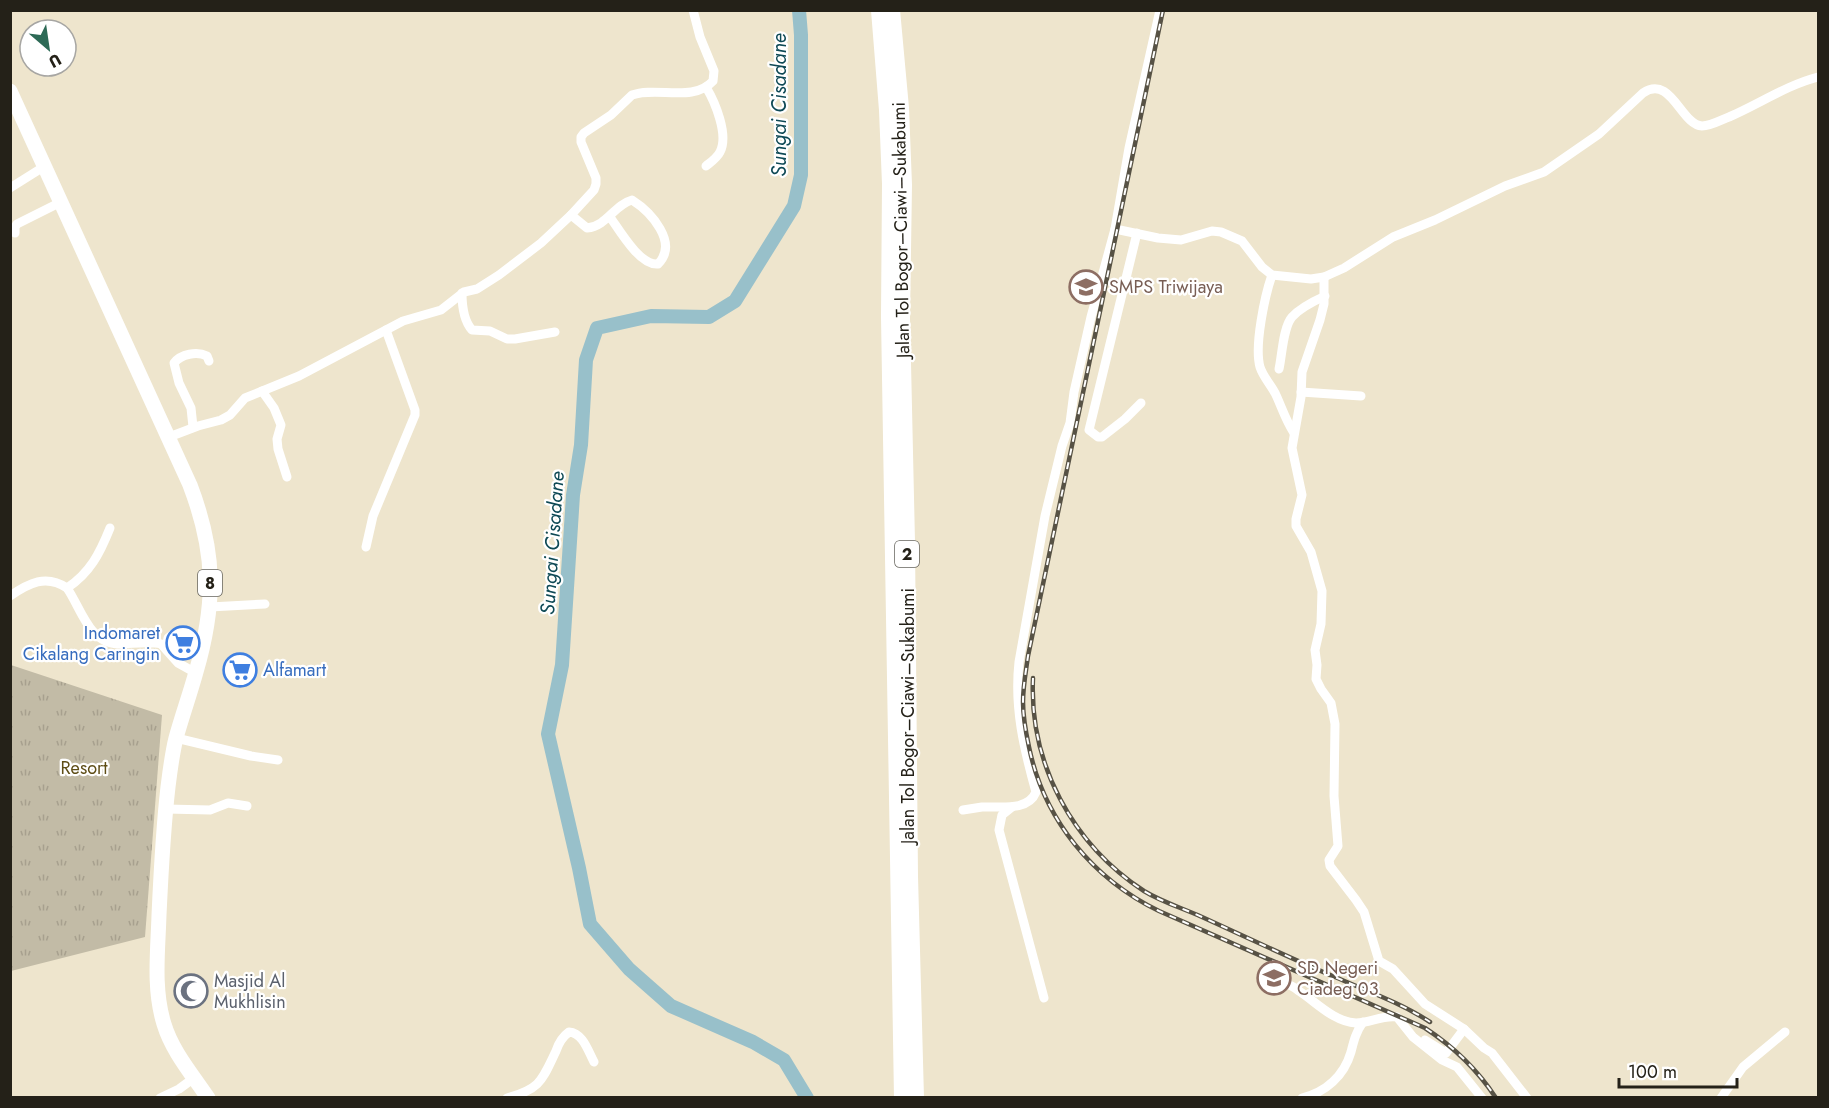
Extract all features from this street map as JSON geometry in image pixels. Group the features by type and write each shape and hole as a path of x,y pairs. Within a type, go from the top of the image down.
{"highway":[{"name":"Jalan Tol Bogor–Ciawi–Sukabumi","path":"879,10 890,184 889,329 902,1098"},
{"name":"Jalan Tol Bogor–Ciawi–Sukabumi","path":"892,10 901,108 904,185 902,318 907,531 910,876 916,1098"},
{"name":"8","path":"10,91 169,437 200,510 206,534 210,607 196,673 176,738 166,809 161,866 158,987 168,1035 208,1098"}],"street":[{"path":"169,437 226,418 243,399 299,376 404,321 441,310 462,293 480,287 499,275 542,243 593,192 596,184 581,142 582,135 611,115 632,95 653,92 691,92 706,87 713,81 714,71 700,37 693,10"},
{"path":"963,810 1012,807 1028,802 1036,792 1021,734 1017,696 1019,662 1045,516 1070,423 1092,311 1115,230 1129,148 1160,10"},
{"path":"1115,230 1181,240 1212,231 1227,233 1242,241 1262,267 1272,274 1311,279 1324,277 1344,268 1393,237 1506,186 1544,172 1604,130 1650,88 1663,91 1694,123 1702,126 1747,109 1791,86 1818,76"},
{"path":"706,87 716,104 723,142 722,150 706,166"},
{"path":"10,188 45,166"},
{"path":"571,215 587,228 598,226 625,202 632,200 653,219 663,235 666,250 663,259 658,264 652,265 641,257 610,217"},
{"path":"15,233 16,224 62,202"},
{"path":"1137,233 1089,430 1098,437 1102,436 1125,419 1141,403"},
{"path":"1272,274 1265,298 1258,346 1259,360 1285,419 1294,433"},
{"path":"1324,277 1325,296 1320,320 1304,366 1293,452 1302,495 1296,526 1311,552 1322,591 1321,624 1315,650 1316,679 1331,703 1335,724 1334,796 1338,848 1329,860 1330,866 1364,912 1378,961 1393,969 1425,1004 1464,1029 1492,1053 1527,1098"},
{"path":"462,293 467,324 472,330 490,331 507,339 555,332"},
{"path":"1279,369 1290,319 1325,296"},
{"path":"366,547 374,516 415,415 386,330"},
{"path":"193,428 191,408 179,383 174,363 179,358 198,353 207,356 209,361"},
{"path":"262,391 274,408 281,425 277,439 278,449 287,477"},
{"path":"1301,392 1361,396"},
{"path":"67,588 78,581 91,567 110,528"},
{"path":"10,596 33,582 45,580 56,582 67,588 93,631 103,641 114,644 158,643 178,663 196,673"},
{"path":"210,607 265,604"},
{"path":"166,649 168,638 173,634"},
{"path":"176,738 278,760"},
{"path":"166,809 210,810 228,803 247,806"},
{"path":"1012,807 1002,815 999,830 1044,998"},
{"path":"1274,978 1299,990 1323,1009 1354,1023 1387,1016 1397,1017 1413,1037 1443,1060 1457,1067 1482,1098"},
{"path":"1302,1098 1328,1086 1343,1072 1352,1050 1356,1031 1363,1022"},
{"path":"1406,1028 1446,1053 1464,1029"},
{"path":"507,1098 538,1085 560,1040 569,1032 579,1036 594,1062"},
{"path":"1721,1098 1743,1068 1785,1032"},
{"path":"160,1098 179,1089 194,1078"}],"green space":[{"name":"Resort","path":"11,665 162,715 145,937 11,971"}],"waterway":[{"name":"Sungai Cisadane","path":"799,10 801,175 794,206 735,301 709,317 651,316 597,328 586,360 581,445 573,495 562,665 548,734 590,924 629,969 671,1006 753,1042 784,1060 807,1098"}],"railway":[{"path":"1163,10 1028,656 1023,702 1026,731 1036,774 1059,823 1075,844 1093,864 1135,898 1159,911 1425,1028 1464,1059 1496,1098"},
{"path":"1033,678 1034,710 1047,770 1060,799 1076,825 1118,872 1158,898 1384,998 1430,1022"}],"place":[{"name":"SMPS Triwijaya","path":"1086,287"},
{"name":"Indomaret Cikalang Caringin","path":"183,643"},
{"name":"Alfamart","path":"240,670"},
{"name":"SD Negeri Ciadeg 03","path":"1274,978"},
{"name":"Masjid Al Mukhlisin","path":"191,991"}]}
